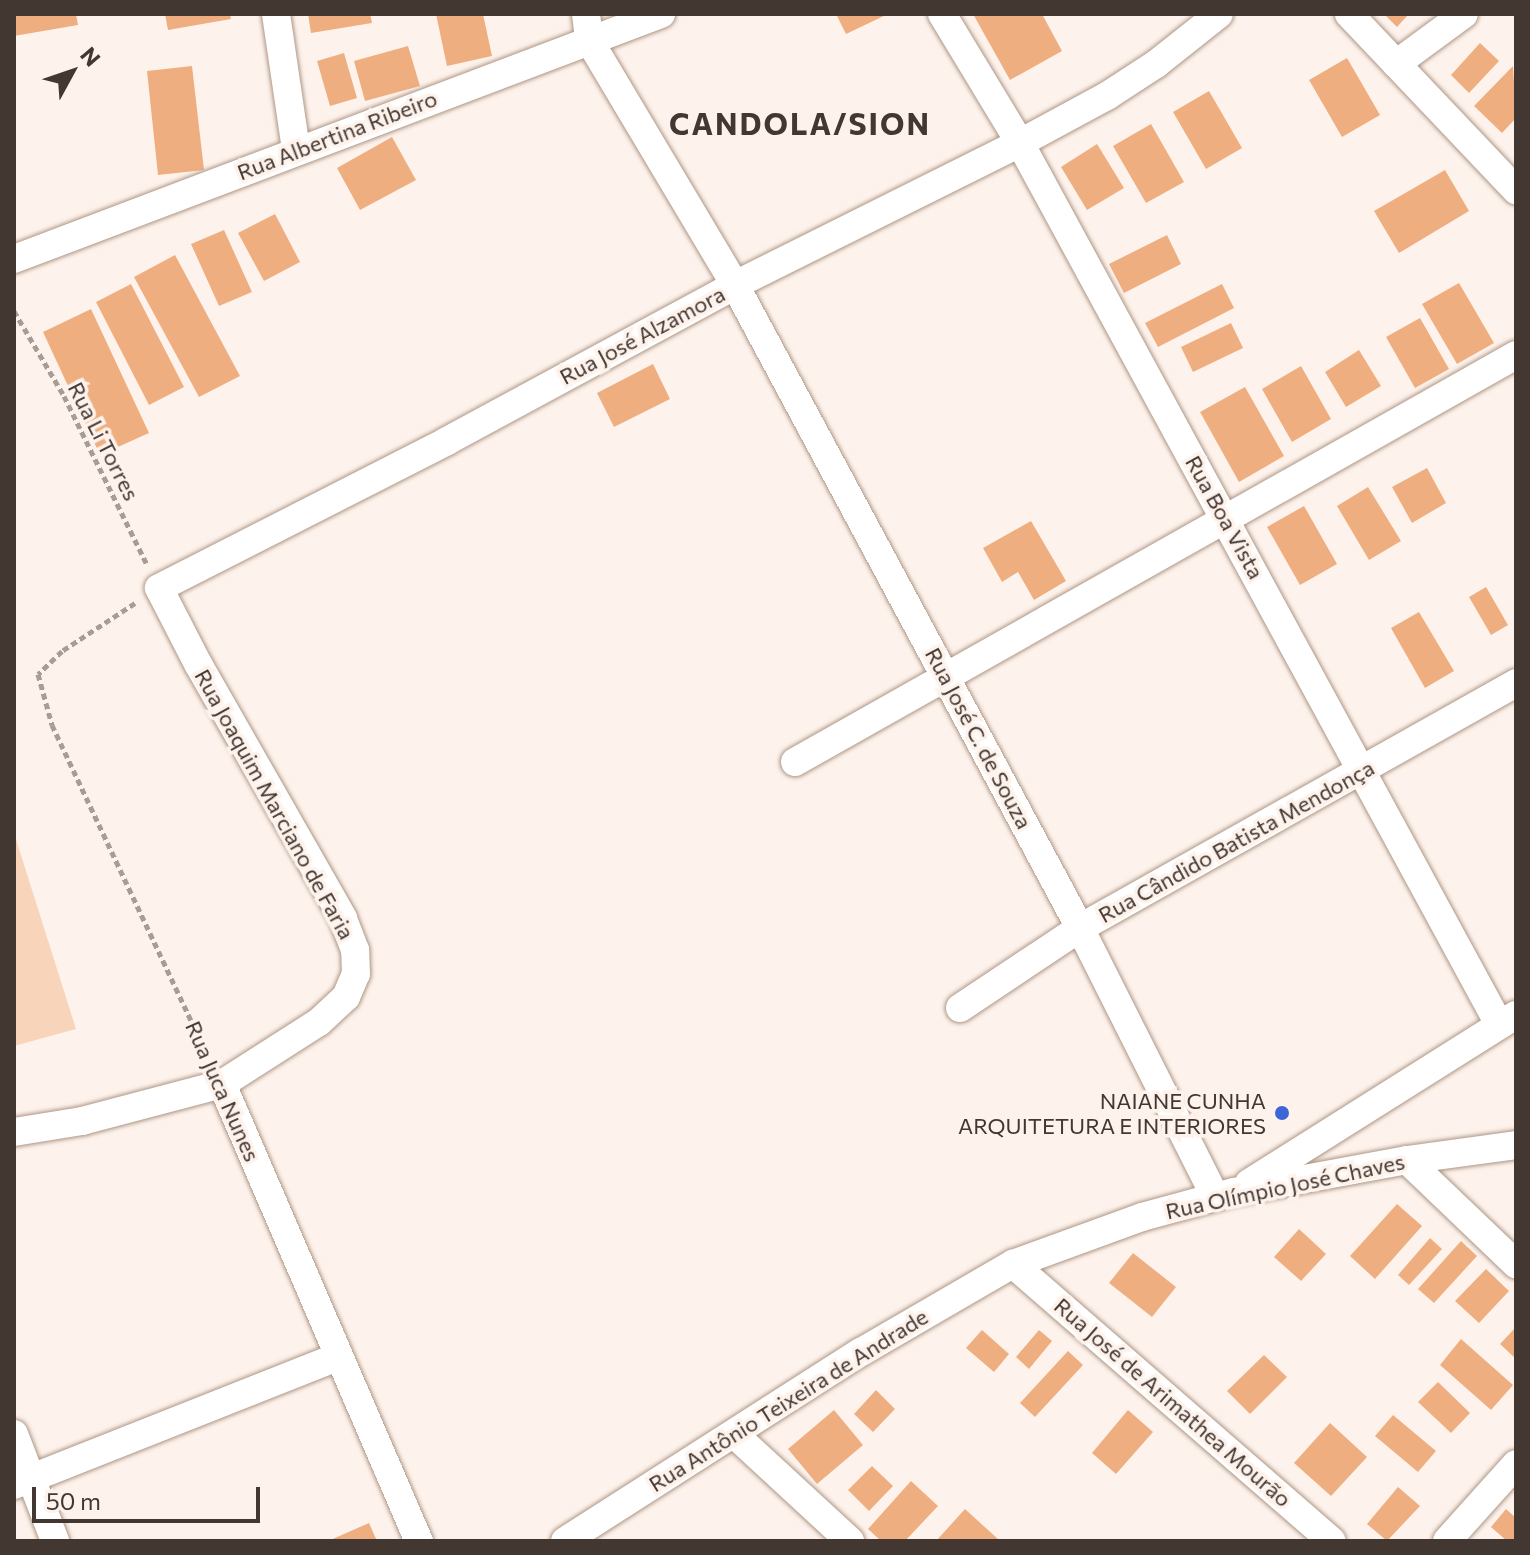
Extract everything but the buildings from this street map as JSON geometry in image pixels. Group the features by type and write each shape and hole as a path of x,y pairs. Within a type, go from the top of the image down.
{"street":[{"path":"276,14 296,150"},
{"name":"Rua Albertina Ribeiro","path":"14,259 296,150 587,27 661,14"},
{"name":"Rua Boa Vista","path":"942,14 1020,143 1362,771 1507,1019"},
{"name":"Rua José Alzamora","path":"159,588 447,441 735,285 1020,143 1119,88 1219,14"},
{"path":"1349,14 1516,190"},
{"path":"1396,64 1464,14"},
{"name":"Rua José C. de Souza","path":"587,27 735,285 1224,1194"},
{"path":"795,762 1516,355"},
{"name":"Rua Joaquim Marciano de Faria","path":"14,1132 82,1121 222,1084 319,1022 346,997 356,974 355,950 343,918 198,664 159,588"},
{"name":"Rua Cândido Batista Mendonça","path":"960,1008 1080,928 1516,683"},
{"path":"1224,1194 1507,1019"},
{"name":"Rua Juca Nunes","path":"222,1084 337,1357 419,1541"},
{"name":"Rua Olímpio José Chaves","path":"1013,1264 1142,1217 1224,1194 1407,1160 1516,1145"},
{"path":"1407,1160 1516,1264"},
{"name":"Rua Antônio Teixeira de Andrade","path":"565,1541 914,1319 1013,1264"},
{"name":"Rua José de Arimathea Mourão","path":"1013,1264 1332,1541"},
{"path":"23,1481 337,1357"},
{"path":"14,1434 23,1481 55,1541"},
{"path":"734,1434 850,1541"},
{"path":"1447,1541 1516,1464"}],"path":[{"name":"Rua Li Torres","path":"14,311 64,396 159,588"},
{"name":"Rua Juca Nunes","path":"159,588 62,651 38,674 52,725 222,1084"}],"shaded area":[{"path":"14,833 76,1029 14,1046"}],"place":[{"name":"NAIANE CUNHA ARQUITETURA E INTERIORES","path":"1282,1113"}],"district":[{"name":"CANDOLA/SION","path":"800,123"}]}
